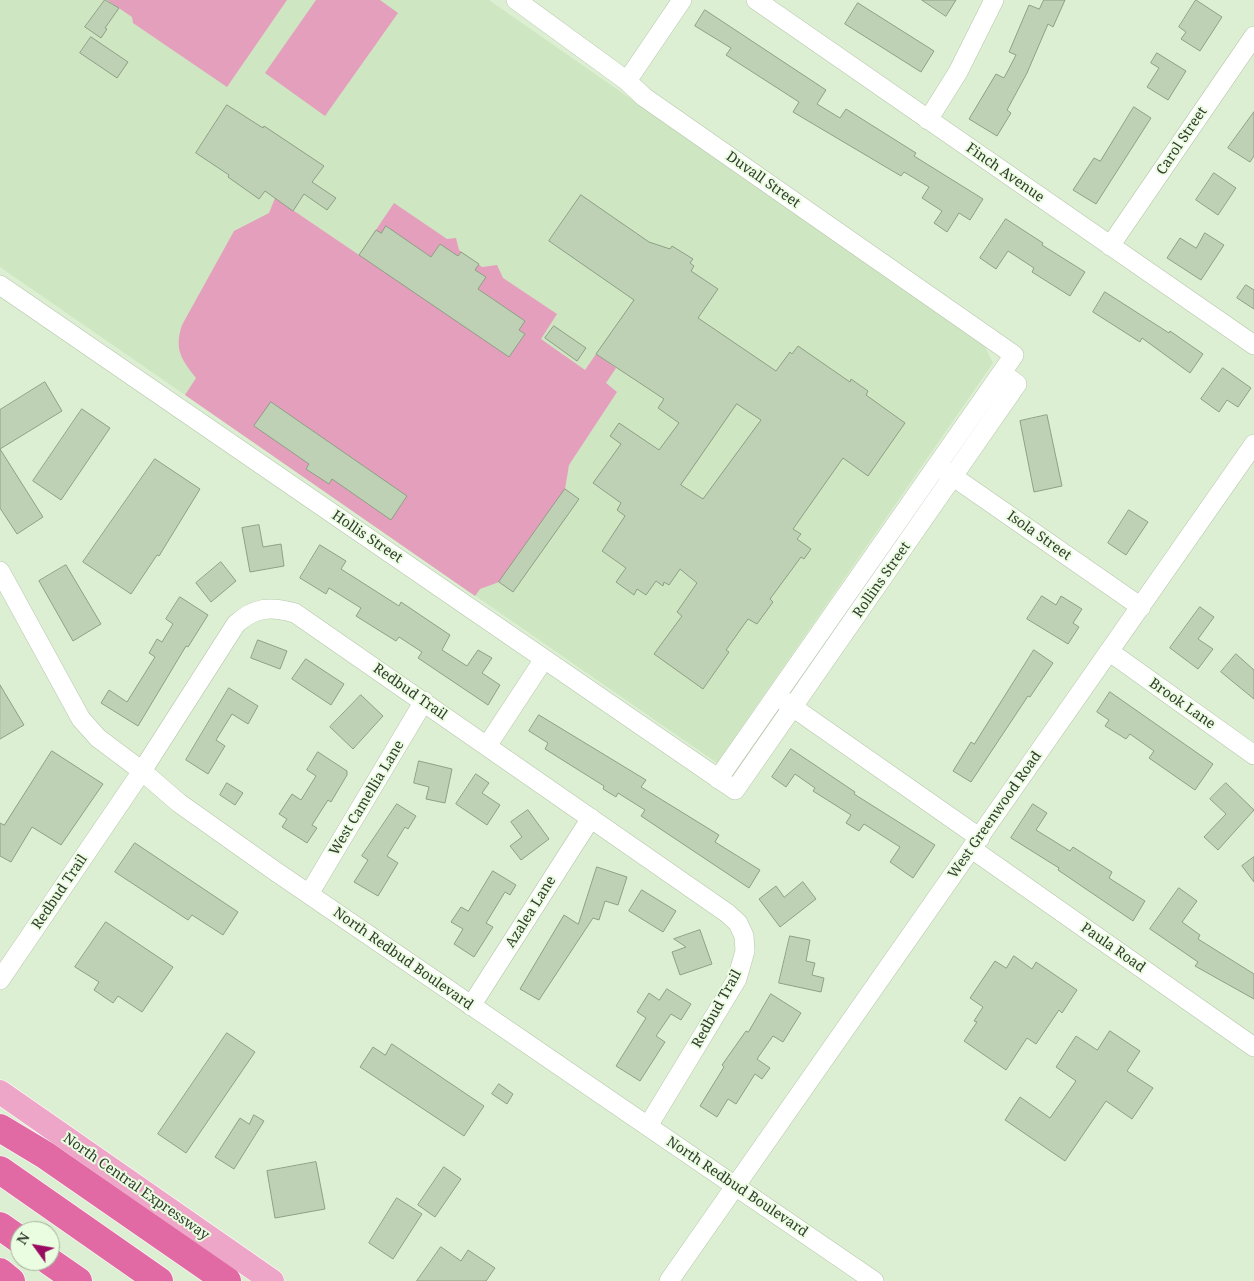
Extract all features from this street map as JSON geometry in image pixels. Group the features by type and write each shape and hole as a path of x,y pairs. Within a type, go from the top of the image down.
{"highway":[{"path":"0,1128 45,1156 227,1281"},
{"path":"0,1170 159,1281"},
{"path":"60,1269 78,1281"},
{"path":"0,1272 11,1281"}],"main road":[{"name":"North Central Expressway","path":"0,1092 272,1281"}],"street":[{"name":"Duvall Street","path":"516,0 627,81 644,97 1014,355"},
{"path":"627,81 682,0"},
{"name":"Finch Avenue","path":"756,0 1254,345"},
{"path":"928,120 958,72 994,0"},
{"name":"Carol Street","path":"1110,246 1254,36"},
{"name":"Hollis Street","path":"0,285 735,790"},
{"name":"Rollins Street","path":"718,779 778,696 1014,355"},
{"name":"Rollins Street","path":"735,790 794,708 1017,384 1002,373"},
{"name":"West Greenwood Road","path":"669,1281 1254,444"},
{"name":"Isola Street","path":"938,466 1140,607"},
{"name":"North Redbud Boulevard","path":"0,571 81,719 98,738 142,770 179,803 309,894 874,1281"},
{"name":"Redbud Trail","path":"0,980 142,770 236,624 257,609 270,607 295,613 727,913 738,923 744,936 745,951 737,978 648,1126"},
{"name":"Brook Lane","path":"1110,652 1254,755"},
{"path":"487,746 544,659"},
{"name":"Paula Road","path":"778,696 1254,1048"},
{"name":"West Camellia Lane","path":"309,894 424,701"},
{"name":"Azalea Lane","path":"472,1006 591,818"}],"shaded area":[{"path":"0,0 489,0 984,345 993,363 717,763 0,267"},
{"path":"107,0 287,0 227,87 133,23 132,17"},
{"path":"316,0 380,0 398,13 325,116 265,73"},
{"path":"275,198 359,255 394,203 447,239 456,238 459,250 482,267 497,265 503,278 557,314 541,339 585,370 596,354 616,368 606,383 617,392 569,465 565,489 499,582 480,589 475,596 185,395 196,378 180,353 179,341 182,325 234,231 269,213"}],"building":[{"path":"105,0 119,8 105,28 107,29 101,38 85,27"},
{"path":"922,0 956,0 946,16"},
{"path":"1044,0 1065,0 1053,27 1048,24 1027,73 1007,110 1011,113 997,136 969,119 996,74 1004,78 1016,55 1009,52 1029,5 1039,9"},
{"path":"1196,0 1222,17 1200,51 1181,39 1186,32 1179,27"},
{"path":"858,3 934,51 921,72 845,24"},
{"path":"705,10 826,90 817,104 840,118 846,109 916,153 914,156 983,199 970,220 959,213 947,232 934,223 942,211 922,198 929,187 904,172 901,176 793,112 799,102 726,55 731,48 695,26"},
{"path":"91,37 128,62 117,78 80,53"},
{"path":"1157,53 1186,71 1168,100 1147,87 1159,68 1151,63"},
{"path":"227,105 263,128 264,126 324,166 312,182 336,198 327,210 304,194 293,211 265,191 259,199 228,177 229,175 196,153"},
{"path":"1134,107 1151,118 1096,204 1073,190 1094,158 1100,161"},
{"path":"1254,112 1254,156 1250,162 1228,148"},
{"path":"1214,173 1236,188 1218,215 1196,200"},
{"path":"581,195 649,242 670,249 672,246 693,259 690,263 694,266 691,271 718,289 698,318 776,371 790,352 792,354 798,346 850,382 851,379 868,391 866,395 905,423 868,476 843,458 793,529 801,534 797,539 811,549 804,559 801,557 770,599 773,602 757,624 748,619 726,650 729,652 703,689 654,654 682,616 677,612 697,583 680,569 669,585 664,582 663,586 656,581 646,595 637,589 634,595 616,582 626,568 602,551 625,516 617,510 621,503 593,483 621,444 610,436 619,423 659,450 679,423 658,408 664,399 596,354 634,300 549,241","holes":["737,404 761,420 703,499 681,485"]},
{"path":"1006,219 1043,243 1042,245 1085,272 1070,296 1032,272 1034,268 1008,251 996,269 980,258"},
{"path":"386,226 431,257 440,244 458,256 461,252 479,264 475,270 486,277 478,289 525,321 519,330 525,334 509,357 359,255 376,230 381,233"},
{"path":"1205,233 1224,245 1201,280 1167,258 1180,238 1196,248"},
{"path":"1246,285 1254,290 1254,309 1237,298"},
{"path":"1105,292 1169,333 1170,331 1203,354 1190,373 1142,338 1140,342 1093,312"},
{"path":"554,326 586,348 577,361 545,338"},
{"path":"1223,368 1251,388 1238,407 1227,400 1219,412 1201,399"},
{"path":"45,382 62,411 0,449 0,410"},
{"path":"271,402 407,496 391,520 332,479 329,484 306,469 309,464 254,426"},
{"path":"82,409 110,428 61,500 33,481"},
{"path":"1047,415 1062,486 1034,492 1020,421"},
{"path":"0,449 43,517 17,534 0,508"},
{"path":"155,459 200,489 159,556 157,555 131,594 83,562"},
{"path":"565,489 579,499 513,592 499,582"},
{"path":"1129,510 1148,522 1126,555 1108,543"},
{"path":"259,525 263,547 281,544 284,566 250,572 242,528"},
{"path":"320,545 346,561 341,569 399,606 401,602 450,635 442,650 467,666 478,650 492,658 482,673 500,685 488,705 418,658 422,652 399,637 396,641 356,616 361,608 329,588 326,594 300,578"},
{"path":"221,562 236,581 211,602 196,583"},
{"path":"66,565 101,624 73,641 39,581"},
{"path":"1042,596 1056,605 1061,596 1082,609 1073,623 1079,627 1068,644 1027,619"},
{"path":"180,597 208,615 188,647 186,646 138,726 101,703 109,690 127,702 155,657 149,653 157,639 162,642 173,624 166,619"},
{"path":"1200,607 1214,617 1198,639 1213,649 1198,669 1170,648"},
{"path":"258,640 287,651 280,669 251,658"},
{"path":"1034,650 1053,663 1030,697 1028,696 971,782 953,771 971,742 974,744"},
{"path":"1236,654 1254,670 1254,699 1221,672"},
{"path":"306,659 344,684 331,705 292,679"},
{"path":"0,685 24,725 0,739"},
{"path":"229,688 258,706 248,724 232,714 216,740 225,746 208,774 186,760"},
{"path":"1110,692 1213,764 1195,790 1149,758 1154,751 1130,734 1126,739 1105,726 1109,720 1097,712"},
{"path":"361,695 383,716 353,749 330,727"},
{"path":"539,715 646,780 641,787 719,835 715,842 760,870 749,888 641,816 645,810 618,793 616,797 603,789 604,786 545,749 548,743 529,731"},
{"path":"791,749 855,792 854,794 935,845 913,878 890,862 900,847 864,824 859,831 846,823 851,815 813,791 815,788 795,774 786,787 772,777"},
{"path":"52,751 103,784 61,845 32,827 11,862 0,856 0,823 4,825"},
{"path":"318,752 347,771 347,775 331,802 328,800 312,825 317,828 307,843 282,827 287,819 279,814 292,794 301,800 316,776 307,770"},
{"path":"419,761 452,769 445,803 426,799 429,787 414,783"},
{"path":"476,774 489,783 482,793 500,805 487,825 456,804"},
{"path":"227,783 243,793 235,805 220,795"},
{"path":"1226,783 1254,810 1218,850 1204,837 1226,814 1210,799"},
{"path":"397,804 416,816 408,829 405,827 387,856 398,863 378,896 354,882 368,860 362,856"},
{"path":"1033,804 1047,813 1036,830 1070,851 1073,847 1112,872 1109,878 1145,901 1133,921 1058,870 1059,868 1011,838"},
{"path":"528,810 549,839 521,860 510,846 522,837 511,822"},
{"path":"135,843 238,912 223,935 192,915 188,920 115,872"},
{"path":"1254,857 1254,882 1242,866"},
{"path":"597,867 627,877 618,905 605,901 599,920 593,918 539,1000 520,989 564,915 578,924"},
{"path":"493,871 516,885 510,895 505,892 486,923 493,927 474,957 454,944 463,929 451,922 461,907 468,911"},
{"path":"803,882 816,899 780,927 759,899 776,886 784,897"},
{"path":"1179,888 1197,901 1182,922 1200,935 1198,939 1254,974 1254,999 1195,966 1198,962 1150,929"},
{"path":"642,890 676,911 663,932 629,911"},
{"path":"106,922 173,967 142,1012 118,996 113,1003 94,990 99,982 75,967"},
{"path":"700,930 712,964 680,975 672,952 686,947 674,939"},
{"path":"790,936 810,940 806,961 815,963 812,975 824,978 821,992 779,983"},
{"path":"1014,956 1032,969 1036,962 1077,990 1062,1013 1059,1010 1036,1044 1027,1038 1006,1070 964,1041 977,1022 974,1021 983,1007 970,998 995,961 1006,968"},
{"path":"667,989 691,1004 681,1020 671,1014 656,1036 665,1042 640,1081 616,1066 646,1018 637,1012 649,993 659,1000"},
{"path":"771,994 801,1013 783,1042 773,1036 757,1059 770,1068 762,1079 755,1074 736,1104 728,1099 717,1117 700,1106 724,1067 722,1065 746,1031 748,1032"},
{"path":"1110,1031 1140,1051 1127,1071 1153,1088 1132,1119 1106,1101 1065,1161 1005,1120 1020,1097 1050,1118 1076,1081 1056,1067 1076,1036 1097,1050"},
{"path":"227,1033 255,1052 186,1153 158,1134"},
{"path":"392,1044 484,1106 464,1136 360,1067 373,1047 385,1055"},
{"path":"499,1084 513,1094 507,1104 492,1094"},
{"path":"254,1115 264,1121 234,1169 215,1157 240,1118 249,1124"},
{"path":"316,1162 325,1209 275,1218 267,1171"},
{"path":"444,1167 461,1179 435,1217 418,1205"},
{"path":"397,1198 422,1214 393,1259 369,1243"},
{"path":"441,1247 461,1261 468,1250 495,1268 486,1281 417,1281"}]}
